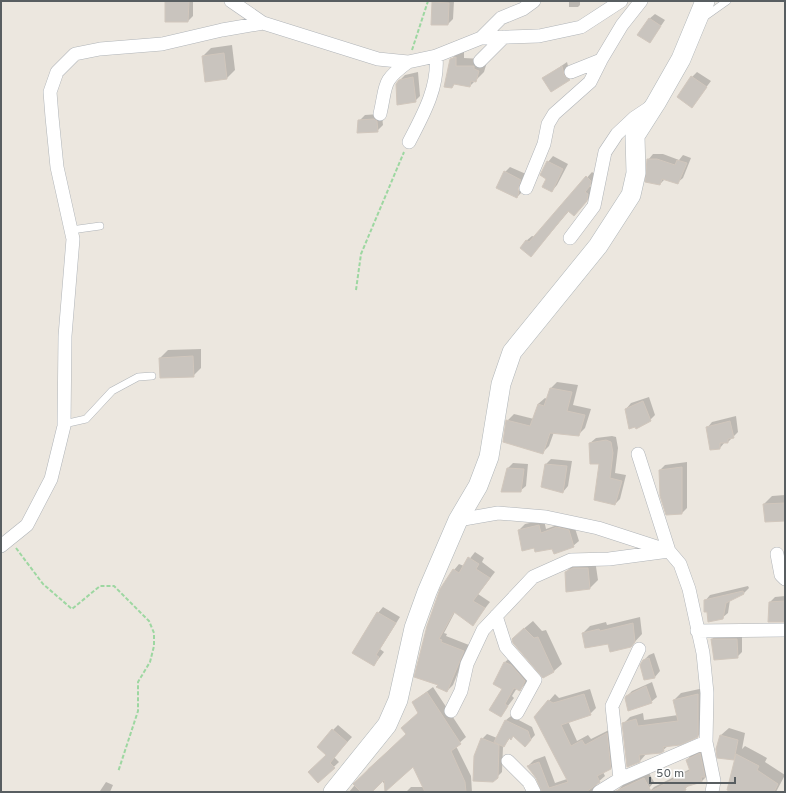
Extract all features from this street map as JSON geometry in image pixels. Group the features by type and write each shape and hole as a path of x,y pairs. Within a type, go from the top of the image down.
{"main road":[{"path":"338,791 387,725 398,700 414,628 427,592 458,520 478,486 489,457 501,384 512,352 598,246 631,195 636,173 635,136 681,59 706,1"}],"street":[{"path":"231,1 263,23 378,59 408,62 436,56 482,38 539,36 581,27 621,1"},
{"path":"482,38 500,18 523,9 534,1"},
{"path":"526,188 544,144 548,124 554,114 590,82 622,25 641,1"},
{"path":"5,542 27,525 52,479 64,424 65,336 73,239 57,167 52,117 50,92 57,72 75,54 100,48 162,44 222,30 263,23"},
{"path":"480,60 504,37"},
{"path":"409,142 425,110 434,86 437,66 436,56"},
{"path":"571,72 601,60"},
{"path":"380,114 386,82 392,74 408,62"},
{"path":"570,238 594,206 605,152 617,134 634,118 656,103"},
{"path":"638,454 669,551 680,564 689,589 703,653 707,693 706,742 714,781 712,792"},
{"path":"458,520 498,513 546,516 598,528 669,551"},
{"path":"451,711 460,691 467,664 483,630 533,577 571,560 609,559 669,551"},
{"path":"777,554 781,575 785,579"},
{"path":"496,616 506,646 534,680 516,713"},
{"path":"697,630 785,630"},
{"path":"620,778 612,706 639,649"},
{"path":"599,792 620,778 706,742"},
{"path":"508,761 529,782 534,792"}],"lane":[{"path":"695,24 726,1"},
{"path":"71,230 100,226"},
{"path":"64,424 86,419 112,391 138,377 152,376"}],"path":[{"path":"408,62 428,1"},
{"path":"356,290 361,254 397,166 409,142"},
{"path":"5,542 43,584 72,608 100,586 114,586 149,621 154,633 154,646 150,662 138,682 138,711 118,772"}],"building":[{"path":"165,1 189,1 188,22 165,22"},
{"path":"432,2 449,3 448,25 431,25"},
{"path":"649,18 661,26 650,43 637,35"},
{"path":"224,53 227,79 205,82 202,56"},
{"path":"456,57 456,66 474,66 474,69 479,71 476,82 471,81 470,87 454,84 452,88 444,87 450,59"},
{"path":"562,66 564,75 570,80 551,92 542,78"},
{"path":"691,76 707,87 692,108 677,97"},
{"path":"413,77 416,102 397,105 396,84 399,80"},
{"path":"374,119 377,121 378,132 357,133 358,120"},
{"path":"647,159 657,159 675,165 677,160 687,163 678,184 662,179 660,185 645,182"},
{"path":"547,161 563,169 552,192 542,187 546,179 540,175"},
{"path":"504,171 521,180 517,198 496,188"},
{"path":"586,176 591,181 590,186 585,192 588,194 587,201 574,216 568,211 531,257 520,248 526,240 529,242"},
{"path":"193,356 194,377 160,378 159,358"},
{"path":"550,388 572,392 567,411 585,415 579,436 550,433 543,454 503,442 506,420 530,426 538,404 544,406"},
{"path":"643,401 651,421 636,429 635,427 629,429 625,409"},
{"path":"730,421 734,438 728,439 728,443 720,443 720,449 710,450 706,427"},
{"path":"606,440 611,442 613,453 610,478 622,481 615,505 594,500 599,464 590,464 589,443"},
{"path":"545,464 567,466 563,493 541,487"},
{"path":"682,467 682,514 666,515 660,496 659,470"},
{"path":"507,468 524,469 521,492 501,492"},
{"path":"785,503 785,521 765,522 763,504"},
{"path":"539,525 541,533 557,527 569,530 574,547 554,554 552,549 535,552 534,548 522,551 518,530"},
{"path":"468,557 479,564 476,569 490,578 473,601 485,608 473,626 454,612 439,639 442,640 441,642 464,651 447,692 436,687 438,685 414,677 427,626 440,589 453,569 459,573"},
{"path":"573,568 588,568 590,589 566,592 565,572"},
{"path":"743,591 744,594 726,603 723,619 708,622 707,612 704,612 704,600"},
{"path":"785,601 785,622 768,622 769,602"},
{"path":"377,612 396,623 376,655 379,657 374,666 352,653"},
{"path":"633,623 635,642 631,647 610,652 608,644 585,648 582,633 599,629 600,631"},
{"path":"524,628 534,638 538,637 554,672 543,678 513,643 512,639"},
{"path":"711,639 737,639 738,658 714,660"},
{"path":"649,658 655,678 644,680 640,665 643,660"},
{"path":"504,662 511,665 525,681 520,691 514,688 505,704 508,706 501,717 489,710 502,689 493,684"},
{"path":"646,686 652,703 628,711 625,698 626,696"},
{"path":"427,692 461,744 451,751 465,782 466,792 425,792 413,767 385,792 384,780 372,792 361,792 353,784 406,734 401,728 418,713 412,702"},
{"path":"584,694 591,715 561,725 571,746 582,740 585,745 607,733 611,769 597,776 600,782 586,792 542,792 536,778 527,766 539,762 549,788 568,782 534,717 548,700 553,703"},
{"path":"698,694 698,737 680,745 663,747 664,751 661,753 639,755 640,762 627,767 622,723 636,719 638,726 678,721 673,700"},
{"path":"505,720 528,731 531,740 525,747 513,736 511,740 509,738 504,747 494,742"},
{"path":"332,729 347,742 330,763 335,768 318,783 308,772 326,755 317,747"},
{"path":"720,735 738,740 734,760 717,758 716,749"},
{"path":"481,738 499,745 498,778 493,782 473,781 474,756"},
{"path":"700,753 705,777 701,777 702,782 685,787 686,790 681,792 614,792 644,778 651,791 690,771 686,760"},
{"path":"736,754 759,766 757,770 778,784 774,792 733,792 727,790"}]}
